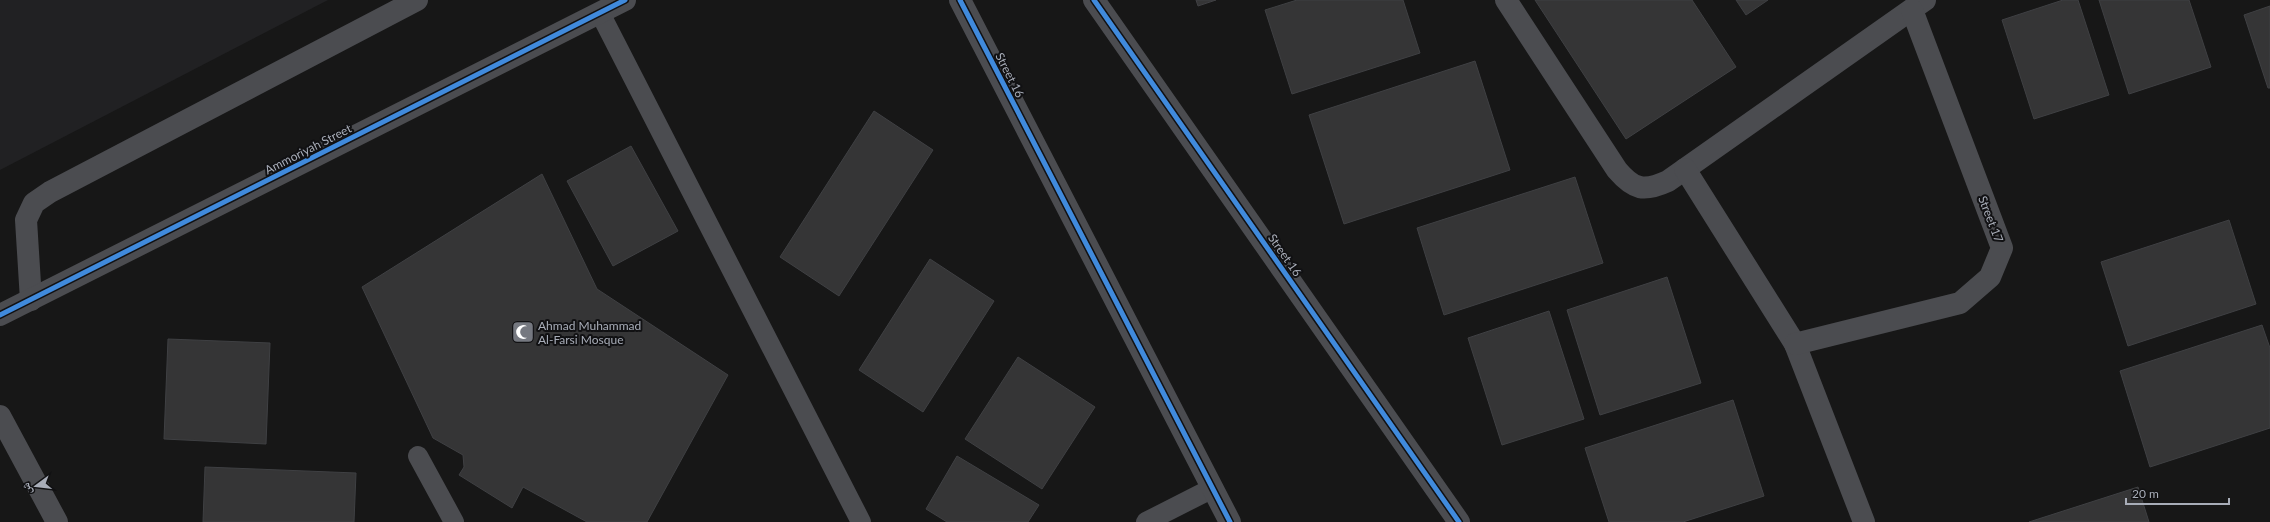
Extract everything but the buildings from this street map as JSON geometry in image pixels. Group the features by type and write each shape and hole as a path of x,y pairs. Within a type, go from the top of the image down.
{"street":[{"path":"31,300 26,220 34,203 50,192 416,0"},
{"name":"Ammoriyah Street","path":"0,315 625,0"},
{"name":"Street 16","path":"960,0 1230,522"},
{"name":"Street 16","path":"1094,0 1459,522"},
{"name":"Street 17","path":"1506,0 1617,170 1627,182 1639,188 1654,187 1685,169 1918,5 2002,248 1990,277 1960,303 1795,344"},
{"path":"1685,169 1795,344 1864,522"},
{"path":"0,416 56,522"}],"lane":[{"path":"600,13 861,522"},
{"path":"418,456 454,522"},
{"path":"1146,522 1213,488"}],"shaded area":[{"path":"0,0 328,0 0,170"}],"cycle path":[{"path":"0,315 625,0"},
{"path":"960,0 1230,522"},
{"path":"1094,0 1459,522"}],"place":[{"name":"Ahmad Muhammad Al-Farsi Mosque","path":"523,332"}]}
